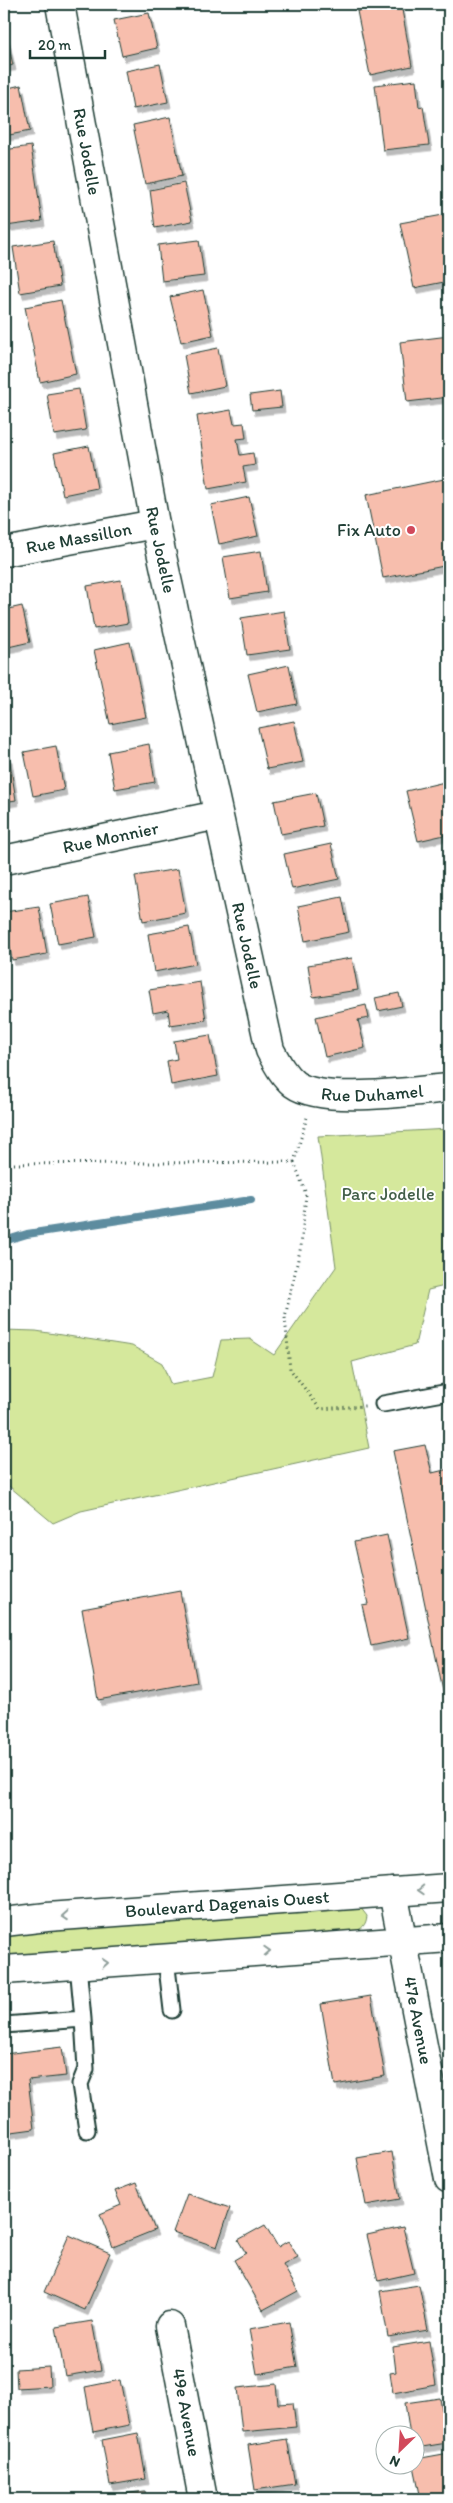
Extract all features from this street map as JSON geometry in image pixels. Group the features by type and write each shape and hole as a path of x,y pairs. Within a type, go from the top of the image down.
{"street":[{"name":"Rue Jodelle","path":"60,4 155,524 270,1050 285,1076 305,1089"},
{"name":"Rue Massillon","path":"4,552 155,524"},
{"name":"Rue Monnier","path":"4,860 218,815"},
{"name":"Rue Duhamel","path":"305,1089 344,1095 449,1088"},
{"name":"Boulevard Dagenais Ouest","path":"4,1922 449,1888"},
{"name":"47e Avenue","path":"393,1892 449,2179"},
{"path":"4,1970 449,1938"},
{"name":"49e Avenue","path":"170,2326 203,2499"}],"lane":[{"path":"383,1404 449,1392"},
{"path":"166,1958 172,2010"},
{"path":"78,1965 86,2069 80,2084 87,2130"},
{"path":"4,2025 83,2019"}],"path":[{"path":"305,1089 294,1162 306,1194 300,1246 285,1316 290,1369 320,1409 383,1404"},
{"path":"4,1164 294,1162"}],"green space":[{"name":"Parc Jodelle","path":"449,1129 449,1285 428,1290 415,1345 352,1362 369,1448 81,1511 53,1523 4,1482 4,1330 36,1331 132,1346 162,1363 171,1385 212,1377 221,1340 250,1339 274,1355 336,1267 318,1136"},
{"path":"360,1907 367,1916 366,1922 359,1930 354,1932 4,1957 4,1937 50,1928"}],"building":[{"path":"391,4 401,4 412,66 370,75 357,11"},
{"path":"149,13 157,48 122,56 114,20"},
{"path":"4,25 13,65 4,67"},
{"path":"160,64 168,102 133,109 126,71"},
{"path":"416,80 419,107 423,106 429,145 383,150 375,85"},
{"path":"21,85 30,131 4,136 4,89"},
{"path":"170,117 182,176 145,184 133,125"},
{"path":"31,146 42,221 6,226 4,150"},
{"path":"184,183 192,221 155,228 150,190"},
{"path":"443,215 449,247 449,281 414,288 400,223"},
{"path":"199,240 204,276 162,281 158,245"},
{"path":"53,241 60,286 20,293 13,247"},
{"path":"203,290 213,335 181,342 170,297"},
{"path":"61,300 76,374 40,382 25,307"},
{"path":"449,336 449,397 407,402 400,342"},
{"path":"218,348 225,386 191,393 184,355"},
{"path":"79,389 86,430 54,435 47,394"},
{"path":"280,391 282,407 252,410 250,395"},
{"path":"231,410 234,424 244,423 246,438 237,439 240,455 253,453 255,465 243,467 246,482 208,489 197,416"},
{"path":"89,446 97,488 63,495 54,453"},
{"name":"Fix Auto","path":"449,478 449,565 383,578 366,495"},
{"path":"249,497 258,536 219,544 211,505"},
{"path":"261,551 267,592 230,598 223,557"},
{"path":"121,580 128,623 94,629 87,586"},
{"path":"22,606 30,642 4,648 4,610"},
{"path":"284,611 290,649 247,655 241,618"},
{"path":"130,642 146,717 110,724 94,650"},
{"path":"289,665 297,704 257,712 248,674"},
{"path":"294,721 303,762 267,769 258,728"},
{"path":"149,744 155,782 115,789 108,752"},
{"path":"56,746 64,790 33,796 24,752"},
{"path":"9,756 16,800 4,802 4,757"},
{"path":"449,781 449,834 418,841 406,791"},
{"path":"316,793 323,826 281,834 274,801"},
{"path":"331,844 339,879 292,889 284,854"},
{"path":"178,869 186,913 143,921 135,876"},
{"path":"88,897 96,937 58,944 50,904"},
{"path":"342,897 349,932 305,941 298,906"},
{"path":"39,907 47,954 12,960 4,912"},
{"path":"189,927 196,964 154,972 148,934"},
{"path":"352,958 358,990 313,997 308,965"},
{"path":"200,982 206,1020 170,1025 168,1010 153,1013 149,990"},
{"path":"399,993 402,1006 378,1011 375,998"},
{"path":"366,1005 369,1018 358,1020 365,1048 325,1057 316,1017"},
{"path":"210,1035 218,1076 171,1085 167,1061 177,1059 174,1041"},
{"path":"425,1445 432,1473 449,1469 449,1720 393,1451"},
{"path":"387,1535 409,1638 371,1646 362,1605 368,1604 354,1542"},
{"path":"180,1591 197,1682 98,1700 82,1609"},
{"path":"371,1996 385,2076 335,2085 321,2004"},
{"path":"62,2047 66,2076 28,2080 34,2129 4,2133 4,2054"},
{"path":"392,2152 400,2199 366,2205 357,2158"},
{"path":"136,2183 155,2230 113,2247 100,2214 121,2205 115,2191"},
{"path":"187,2194 230,2208 217,2247 173,2232"},
{"path":"265,2225 278,2247 288,2241 298,2257 283,2265 298,2291 263,2310 234,2260 246,2253 238,2240"},
{"path":"403,2227 414,2273 378,2281 367,2235"},
{"path":"69,2235 110,2253 85,2310 44,2292"},
{"path":"419,2285 428,2330 388,2337 380,2291"},
{"path":"92,2321 101,2370 65,2376 56,2327"},
{"path":"289,2322 297,2367 257,2374 249,2329"},
{"path":"429,2341 436,2385 393,2393 390,2373 396,2372 393,2347"},
{"path":"49,2367 50,2386 17,2388 16,2369"},
{"path":"120,2380 129,2425 93,2432 85,2387"},
{"path":"276,2384 278,2404 293,2403 296,2427 242,2432 237,2388"},
{"path":"440,2398 447,2443 426,2446 426,2426 408,2426 405,2403"},
{"path":"138,2433 146,2479 110,2485 102,2440"},
{"path":"287,2439 295,2484 255,2490 248,2445"},
{"path":"449,2453 449,2499 421,2499 416,2476 426,2476 426,2457"},
{"path":"145,2491 146,2499 108,2499 108,2496"},
{"path":"298,2494 299,2499 272,2499"}],"waterway":[{"path":"4,1241 27,1234 251,1200"}],"place":[{"name":"Fix Auto","path":"411,530"}]}
